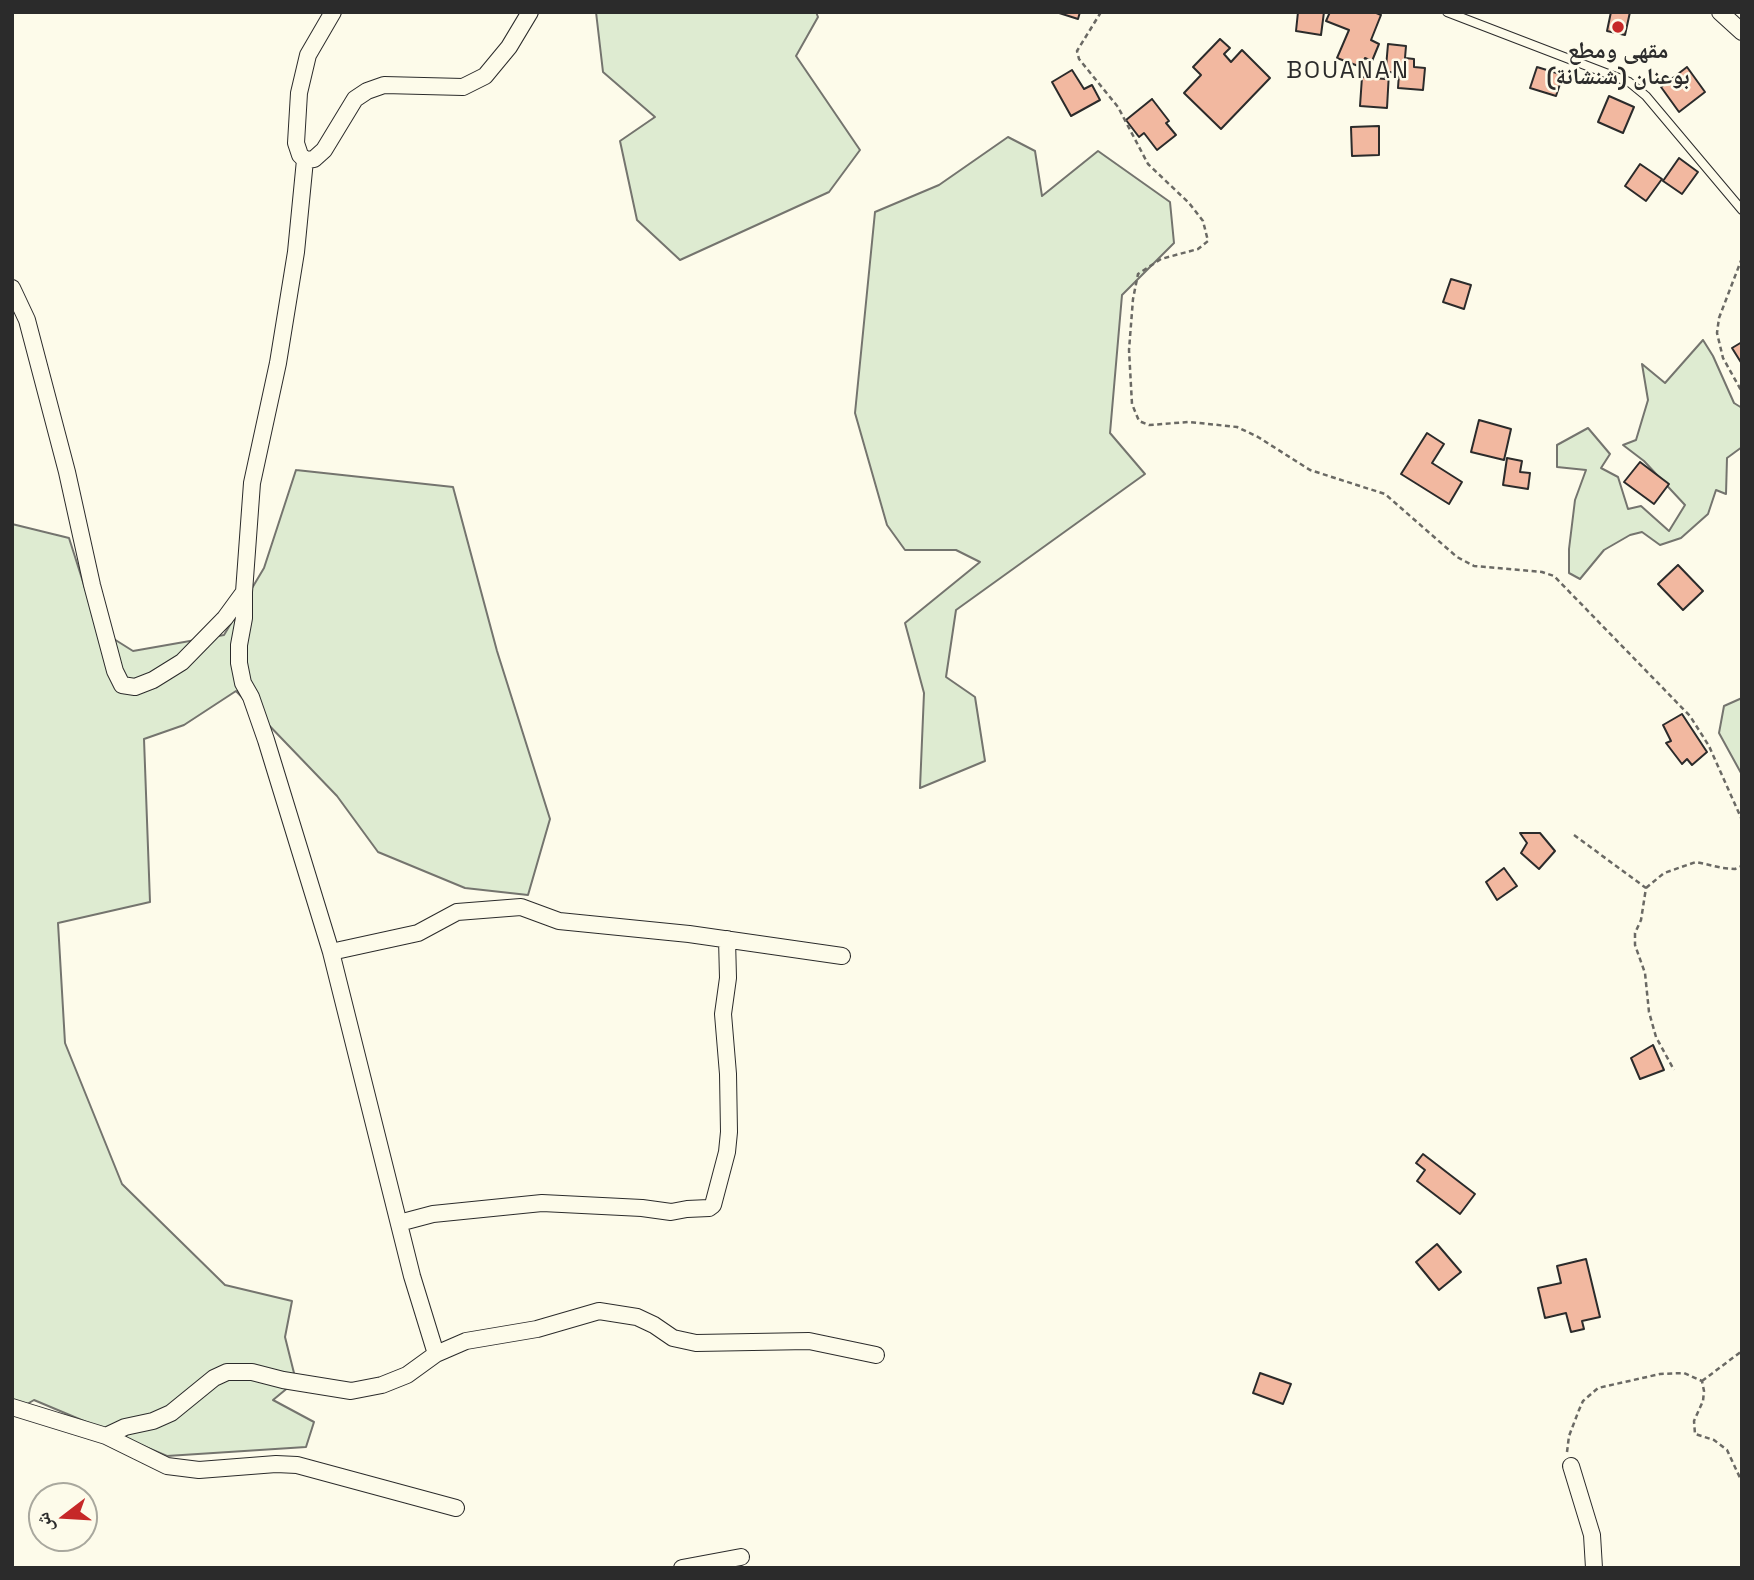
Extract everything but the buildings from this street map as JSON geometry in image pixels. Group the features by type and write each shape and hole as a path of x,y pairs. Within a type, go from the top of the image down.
{"street":[{"path":"333,12 308,55 299,93 296,142 300,155 306,160 314,159 324,150 355,99 367,91 384,85 447,88 463,86 485,76 509,47 530,12"},
{"path":"1720,12 1742,32"},
{"path":"306,160 296,252 252,483 239,663 243,683 251,697 266,740 331,952 367,1104 387,1170 412,1276 436,1354"},
{"path":"12,288 27,320 67,472 95,597 115,671 122,685 135,687 153,680 182,662 225,618 244,592"},
{"path":"331,952 418,933 457,912 521,907 559,922 727,939 842,956"},
{"path":"399,1223 433,1214 542,1203 671,1212 709,1208 713,1205 727,1152 729,1132 723,1014 728,978 727,939"},
{"path":"106,1436 125,1427 152,1421 171,1413 214,1378 227,1372 252,1373 351,1391 382,1385 407,1375 436,1354 466,1341 537,1329 599,1311 637,1317 673,1338 696,1343 808,1341 876,1355"},
{"path":"12,1407 106,1436 151,1460 179,1468 199,1470 275,1464 297,1465 456,1508"},
{"path":"1571,1466 1592,1535 1594,1568"},
{"path":"682,1568 741,1557"}],"lane":[{"path":"1447,12 1629,82 1646,96 1742,210"}],"path":[{"path":"1101,12 1077,51 1079,59 1118,107 1148,164 1189,203 1203,221 1208,241 1198,249 1161,259 1138,274 1129,350 1132,404 1139,421 1149,425 1189,422 1237,427 1310,470 1385,494 1457,557 1474,566 1542,572 1554,576 1690,716 1709,746 1742,820"},
{"path":"1742,258 1717,333 1723,358 1742,392"},
{"path":"1574,835 1646,888"},
{"path":"1674,1070 1656,1037 1649,1012 1645,973 1636,945 1635,933 1646,888 1664,873 1696,862 1723,868 1735,869 1742,866"},
{"path":"1702,1381 1742,1351"},
{"path":"1571,1466 1567,1452 1569,1436 1583,1401 1598,1388 1660,1374 1684,1373 1702,1381"},
{"path":"1702,1381 1703,1401 1694,1421 1695,1434 1714,1440 1727,1450 1742,1482"}],"green space":[{"path":"596,12 816,12 818,17 796,56 860,150 829,192 680,260 637,220 620,141 655,117 603,72"},
{"path":"1008,137 1035,151 1042,196 1098,151 1170,202 1174,243 1122,295 1110,433 1145,474 956,610 946,677 975,697 985,761 920,788 924,693 905,623 980,562 956,550 905,550 887,525 855,413 875,212 939,185"},
{"path":"1703,340 1734,403 1742,408 1742,447 1727,458 1726,494 1716,490 1708,514 1681,538 1660,545 1642,532 1630,535 1604,550 1580,579 1569,573 1569,549 1575,500 1586,470 1557,467 1557,445 1588,428 1610,454 1601,468 1618,477 1628,509 1641,506 1669,531 1685,505 1644,461 1623,445 1636,440 1648,400 1642,364 1665,383"},
{"path":"296,470 453,487 497,651 550,819 528,895 465,888 378,852 337,796 236,691 184,725 144,739 150,902 58,923 65,1043 122,1184 225,1285 292,1301 285,1337 296,1381 273,1400 314,1422 306,1447 167,1456 34,1400 12,1413 12,524 69,538 98,629 133,651 224,635 264,568"},
{"path":"1742,698 1741,773 1719,733 1724,706"}],"place":[{"name":"مقهى ومطع بوعنان (شنشانة)","path":"1618,27"}],"district":[{"name":"BOUANAN","path":"1348,71"}]}
